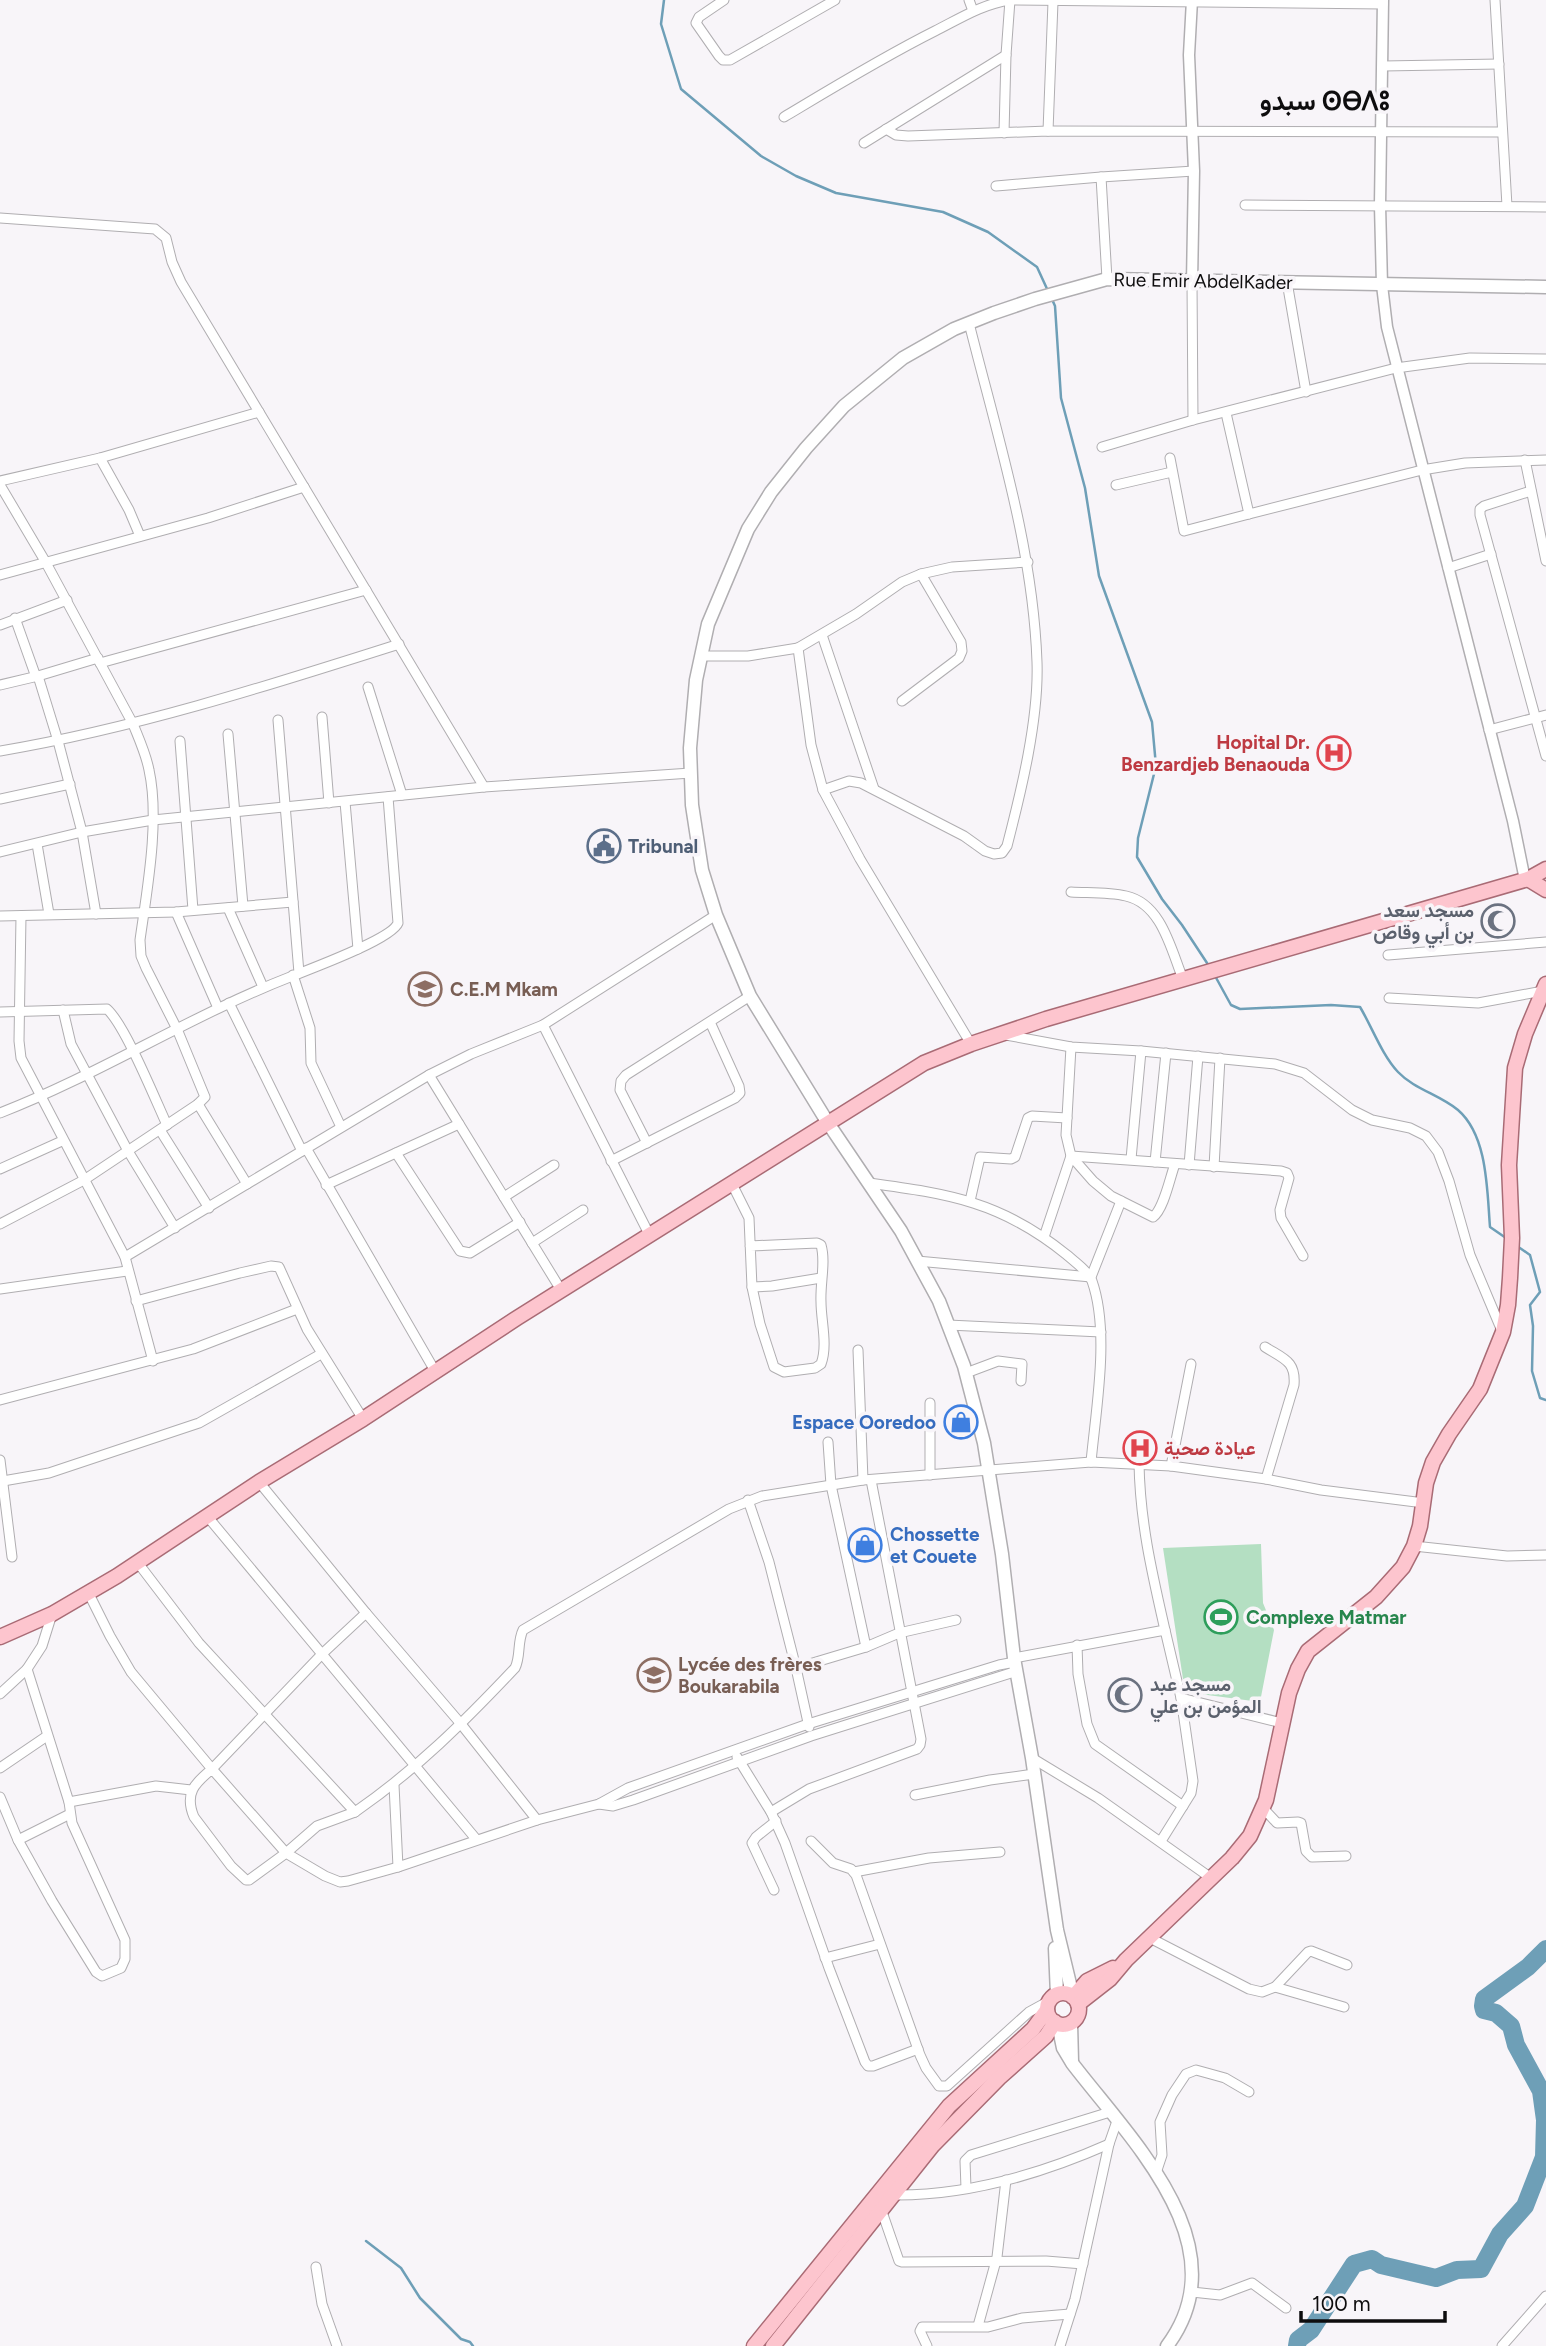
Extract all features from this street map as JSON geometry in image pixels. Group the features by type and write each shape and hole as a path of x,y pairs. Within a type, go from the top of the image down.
{"main road":[{"name":"Rue Emir AbdelKader","path":"1192,2292 1194,2266 1175,2204 1157,2170 1063,2048 1062,2008 1070,1984 1057,1930 1032,1758 1015,1664 985,1443 966,1373 939,1301 869,1183 828,1123 750,996 716,915 702,870 692,805 690,748 696,680 708,624 748,529 771,492 844,406 903,358 969,323 1035,299 1107,279 1546,287"},
{"path":"0,1637 52,1614 138,1563 259,1482 363,1419 561,1290 924,1063 1000,1034 1527,879 1546,869"},
{"path":"1527,879 1546,888"},
{"path":"877,2204 892,2195 1014,2055 1033,2029 1062,2008 1087,1981 1126,1960 1232,1858 1250,1836 1263,1808 1289,1693 1308,1651 1376,1597 1403,1567 1413,1546 1433,1462 1480,1390 1503,1332 1508,1305 1512,1238 1509,1165 1515,1068 1544,987"},
{"path":"754,2346 797,2304 877,2204 948,2106 1014,2055"},
{"path":"1167,2346 1183,2320 1192,2292"},
{"path":"774,2346 797,2304"}],"street":[{"path":"724,0 696,20 723,60 730,60 835,0"},
{"path":"969,0 973,12"},
{"path":"1004,133 1010,0"},
{"path":"1495,0 1507,206"},
{"path":"1048,131 1050,1"},
{"path":"1192,1 1188,55 1194,171 1192,420"},
{"path":"784,117 888,55 998,2 1383,2 1380,205 1382,285 1387,327 1527,879"},
{"path":"864,143 1006,55"},
{"path":"1383,66 1499,64"},
{"path":"886,129 896,135 908,136 1048,131 1502,132"},
{"path":"996,187 1194,171"},
{"path":"1101,177 1107,279"},
{"path":"1245,205 1546,207"},
{"path":"0,218 155,229 162,233 181,282 484,787"},
{"path":"1287,282 1306,392"},
{"path":"823,790 849,781 861,783 964,836 985,851 1002,853 1007,846 1031,736 1037,664 1028,562 969,323"},
{"path":"1102,447 1192,420 1396,368 1470,358 1546,359"},
{"path":"0,1224 84,1180 204,1100 205,1094 141,956 140,940 153,820 150,772 134,724 0,483 100,458 259,412"},
{"path":"1226,413 1249,514"},
{"path":"100,458 129,510 139,536"},
{"path":"1170,458 1184,531 1422,471 1465,463 1546,460"},
{"path":"1525,460 1542,528 1546,561"},
{"path":"1116,485 1172,472"},
{"path":"0,575 208,518 304,487"},
{"path":"1531,491 1480,509 1491,554 1541,716 1546,756"},
{"path":"1448,568 1491,554"},
{"path":"701,656 748,656 797,648 822,635 902,582 920,574 952,567 1028,562"},
{"path":"902,701 959,658 962,651 961,642 920,574"},
{"path":"0,685 366,590"},
{"path":"0,625 66,600"},
{"path":"15,618 58,741 82,832 96,914"},
{"path":"822,635 874,789"},
{"path":"0,751 134,724 399,644"},
{"path":"797,648 811,745 823,790 860,859 971,1044"},
{"path":"368,687 402,795"},
{"path":"1489,730 1541,716"},
{"path":"322,717 329,803"},
{"path":"278,720 296,974 310,1028 311,1063 341,1127"},
{"path":"228,734 243,906"},
{"path":"180,741 193,911"},
{"path":"0,852 82,832 153,820 484,787 691,773"},
{"path":"0,799 70,785"},
{"path":"0,1113 42,1097 263,987 358,949 395,930 398,923 388,797"},
{"path":"345,802 358,949"},
{"path":"37,844 49,914"},
{"path":"1071,892 1125,895 1138,900 1150,909 1158,920 1190,977"},
{"path":"0,916 176,912 293,902"},
{"path":"228,908 263,987"},
{"path":"176,912 218,1008"},
{"path":"125,1256 429,1075 471,1054 542,1025 716,915"},
{"path":"22,916 19,1041 21,1058 62,1141 125,1256 153,1361"},
{"path":"1388,955 1546,942"},
{"path":"1389,998 1478,1003 1544,987"},
{"path":"647,1143 620,1090 621,1081 626,1074 750,996"},
{"path":"229,1003 304,1150 435,1371"},
{"path":"0,1012 107,1009 132,1051 163,1127 209,1208"},
{"path":"63,1010 71,1044 128,1151 175,1228"},
{"path":"611,1161 740,1093 710,1022"},
{"path":"542,1025 650,1236"},
{"path":"1000,1034 1071,1047 1275,1064 1304,1073 1352,1110 1372,1120 1410,1128 1426,1136 1438,1152 1470,1255 1503,1332"},
{"path":"1071,1047 1066,1135 1071,1156 1093,1181 1121,1201 1153,1217 1157,1214 1175,1164"},
{"path":"1131,1159 1142,1051"},
{"path":"1155,1162 1166,1054"},
{"path":"1189,1165 1198,1056"},
{"path":"1214,1167 1220,1058"},
{"path":"429,1075 561,1290"},
{"path":"198,1104 247,1185"},
{"path":"970,1201 980,1157 1015,1157 1028,1118 1032,1116 1067,1118"},
{"path":"326,1185 460,1124"},
{"path":"0,1169 62,1141"},
{"path":"396,1153 460,1251 470,1253 520,1222"},
{"path":"1071,1156 1287,1173 1289,1178 1280,1210 1281,1218 1303,1256"},
{"path":"1044,1237 1071,1156"},
{"path":"504,1196 554,1164"},
{"path":"869,1183 936,1192 970,1201 1019,1221 1044,1237 1091,1277 1101,1332 1091,1462"},
{"path":"732,1184 749,1217 750,1246 752,1287 774,1367 784,1372 815,1368 823,1359 821,1245 817,1242 750,1246"},
{"path":"1091,1277 1121,1201"},
{"path":"533,1243 583,1210"},
{"path":"917,1261 1091,1277"},
{"path":"136,1301 271,1266 279,1267 321,1354 363,1419"},
{"path":"0,1289 127,1271"},
{"path":"752,1287 821,1278"},
{"path":"0,1400 193,1349 298,1309"},
{"path":"948,1325 1101,1332"},
{"path":"1265,1348 1286,1360 1295,1372 1294,1385 1266,1479"},
{"path":"771,1812 809,1789 919,1747 921,1740 867,1480 858,1350"},
{"path":"1,1476 49,1473 200,1423 321,1354"},
{"path":"966,1373 998,1361 1022,1364 1021,1381"},
{"path":"1171,1466 1191,1364"},
{"path":"930,1403 930,1475"},
{"path":"828,1442 831,1485 866,1647"},
{"path":"0,1460 12,1557"},
{"path":"366,1613 322,1654 191,1790 194,1817 242,1878 249,1880 317,1826 355,1812 417,1766 515,1668 523,1630 748,1500 781,1492 867,1480 1091,1462 1171,1466 1424,1503"},
{"path":"1139,1463 1140,1502 1146,1544 1181,1698 1193,1781 1191,1793 1161,1841"},
{"path":"259,1482 461,1724 537,1820"},
{"path":"748,1500 769,1562 811,1736"},
{"path":"207,1516 476,1839"},
{"path":"1413,1546 1507,1556 1546,1555"},
{"path":"138,1563 199,1643 355,1812"},
{"path":"88,1592 131,1672 212,1769 286,1853 340,1881 360,1879 476,1839 599,1804 628,1788 735,1749 911,1692 1077,1645 1165,1630"},
{"path":"0,1693 27,1669 42,1646 52,1614"},
{"path":"796,1668 866,1647 899,1633 956,1620"},
{"path":"1077,1645 1078,1674 1087,1724 1095,1744 1183,1806"},
{"path":"599,1804 613,1806 633,1800 811,1736 914,1703 1015,1664"},
{"path":"0,1797 18,1840 96,1972 102,1976 121,1968 125,1959 125,1940 72,1823 69,1802 27,1669"},
{"path":"1181,1698 1282,1724"},
{"path":"0,1768 47,1736"},
{"path":"735,1749 739,1761 771,1812 785,1843 825,1958 867,2065 873,2066 918,2049"},
{"path":"1032,1758 1098,1798 1211,1878"},
{"path":"915,1796 1034,1774"},
{"path":"394,1785 398,1867"},
{"path":"69,1802 156,1786 191,1790"},
{"path":"1263,1808 1277,1823 1301,1824 1307,1851 1312,1857 1346,1856"},
{"path":"18,1840 71,1814"},
{"path":"774,1890 752,1843 776,1822"},
{"path":"811,1841 832,1863 854,1872 918,2049 926,2068 939,2086 947,2086 1029,2012 1062,2008"},
{"path":"854,1872 929,1858 1000,1852"},
{"path":"1150,1938 1249,1989 1266,1992 1275,1987 1308,1952 1347,1965"},
{"path":"825,1958 880,1944"},
{"path":"1275,1987 1344,2007"},
{"path":"1157,2170 1161,2155 1160,2122 1172,2095 1186,2074 1196,2070 1225,2078 1249,2092"},
{"path":"966,2188 964,2170 967,2157 1031,2135 1114,2116 1083,2264 1060,2346"},
{"path":"892,2195 943,2193 1006,2180 1067,2162 1108,2144"},
{"path":"978,2326 996,2262 1003,2225 1006,2180"},
{"path":"877,2204 900,2262 1046,2261 1083,2264"},
{"path":"316,2267 322,2304 337,2346"},
{"path":"1192,2292 1220,2295 1252,2283 1286,2308"},
{"path":"1502,2346 1546,2296"},
{"path":"927,2346 920,2331 922,2326 988,2327 1022,2318 1070,2314"}],"green space":[{"name":"Complexe Matmar","path":"1261,1544 1263,1603 1274,1630 1260,1702 1185,1692 1163,1548"}],"waterway":[{"path":"664,0 661,24 681,89 761,156 796,176 836,193 943,212 988,232 1037,267 1048,291"},
{"path":"1051,297 1055,306 1061,398 1085,488 1099,576 1152,722 1156,766 1138,838 1137,857 1162,899 1209,966"},
{"path":"1214,974 1231,1005 1240,1009 1331,1005 1360,1007 1382,1049 1398,1072 1451,1105 1468,1121 1481,1149 1490,1227 1506,1238"},
{"path":"1517,1246 1530,1255 1540,1292 1530,1305 1533,1326 1532,1371 1540,1398 1546,1400"},
{"path":"1297,2346 1298,2340 1311,2330 1354,2264 1372,2259 1381,2265 1436,2278 1457,2270 1481,2269 1500,2234 1525,2206 1544,2157 1545,2120 1541,2091 1516,2045 1511,2026 1496,2013 1484,2010 1483,2006 1484,1999 1528,1967 1546,1949"},
{"path":"366,2241 401,2268 420,2298 461,2339 473,2346"}],"place":[{"name":"Hopital Dr. Benzardjeb Benaouda","path":"1334,753"},
{"name":"Tribunal","path":"604,846"},
{"name":"مسجد سعد بن أبي وقاص","path":"1498,921"},
{"name":"C.E.M Mkam","path":"425,989"},
{"name":"Espace Ooredoo","path":"961,1422"},
{"name":"عيادة صحية","path":"1140,1448"},
{"name":"Chossette et Couete","path":"865,1545"},
{"name":"Complexe Matmar","path":"1221,1617"},
{"name":"Lycée des frères Boukarabila","path":"654,1675"},
{"name":"مسجد عبد المؤمن بن علي","path":"1125,1695"}],"district":[{"name":"سبدو ⵙⴱⴷⵓ","path":"1325,101"}]}
